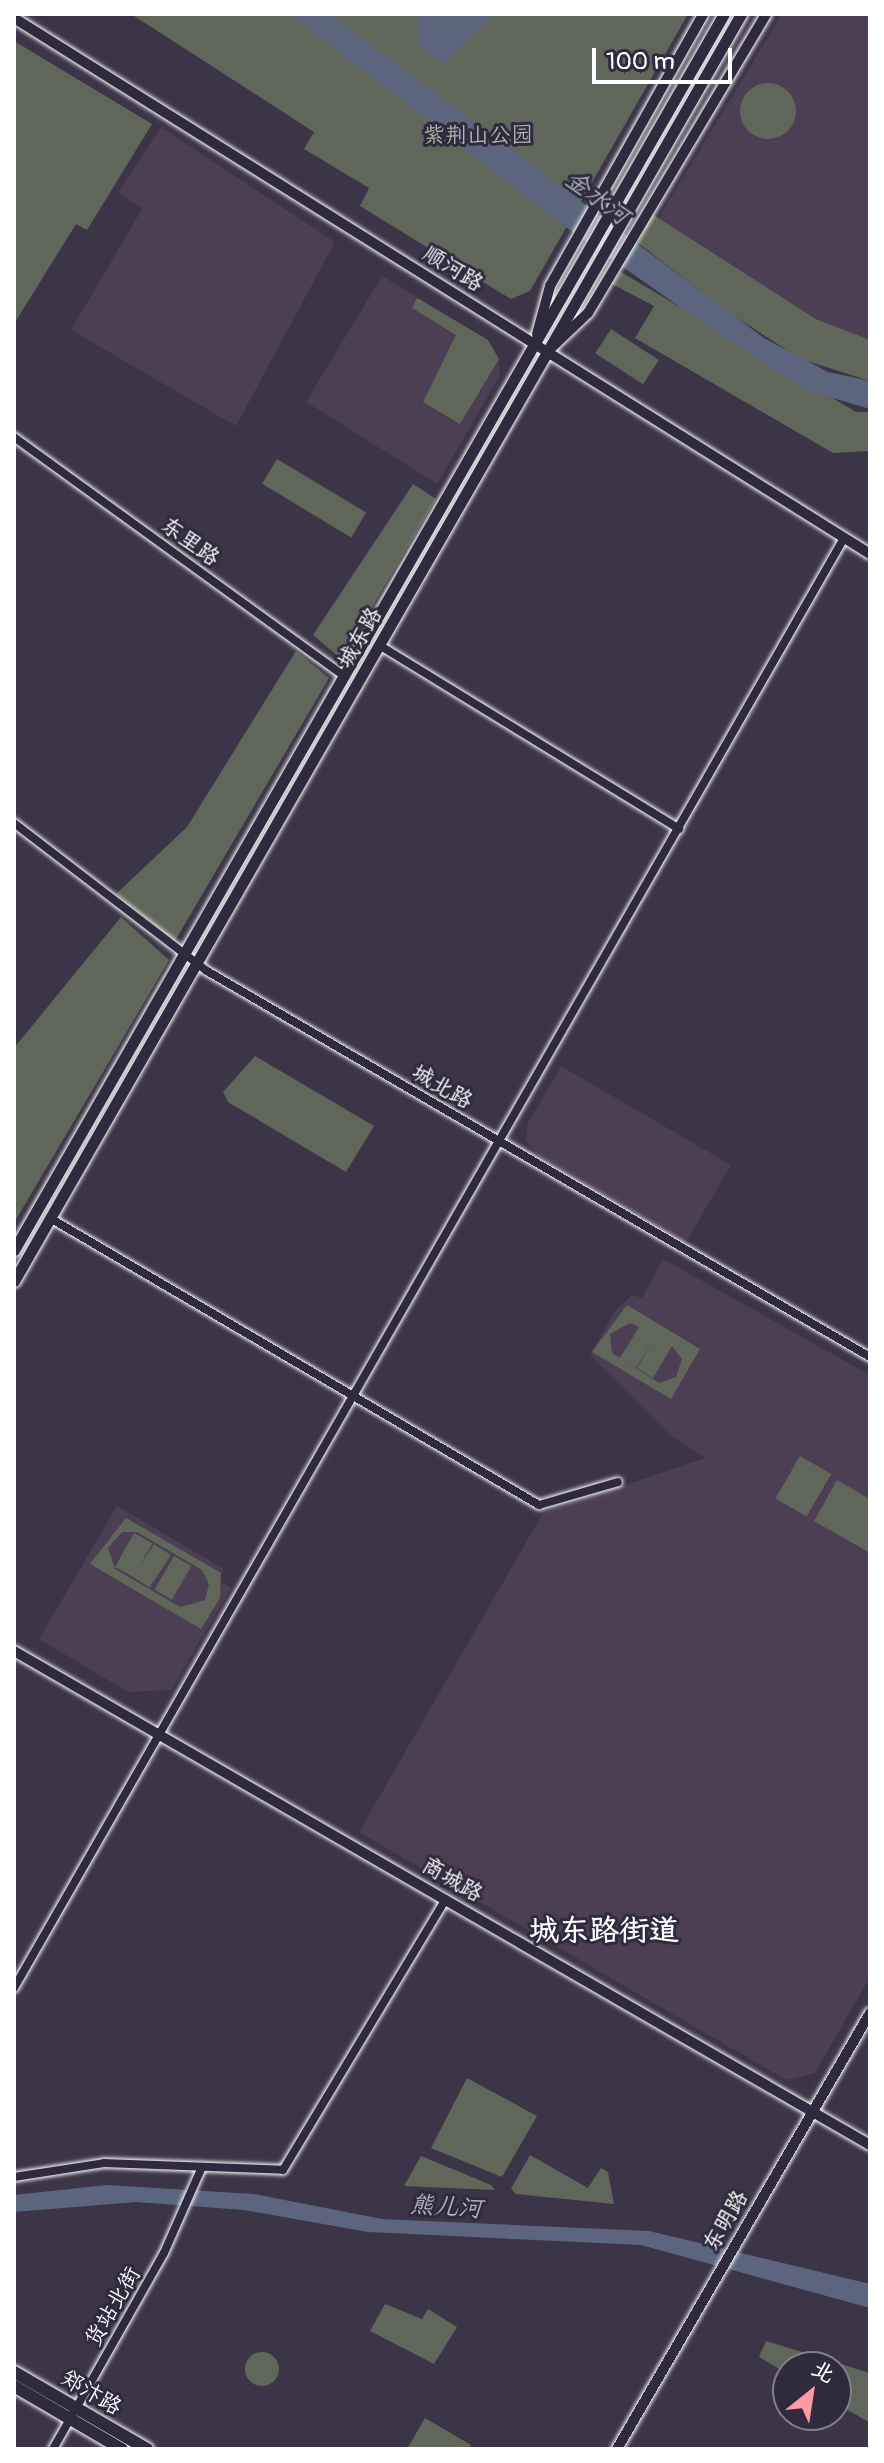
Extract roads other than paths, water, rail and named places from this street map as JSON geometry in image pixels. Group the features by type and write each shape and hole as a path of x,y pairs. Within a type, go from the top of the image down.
{"main road":[{"name":"城东路","path":"14,1250 724,14"},
{"name":"城东路","path":"14,1281 741,14"},
{"name":"郑汴路","path":"14,2372 122,2449"},
{"name":"郑汴路","path":"14,2386 147,2449"}],"street":[{"path":"535,344 550,286 703,14"},
{"path":"548,352 588,313 766,14"},
{"name":"顺河路","path":"14,18 870,554"},
{"name":"东里路","path":"14,437 344,676"},
{"path":"14,1988 157,1733 501,1142 844,538"},
{"path":"379,645 679,829"},
{"name":"城北路","path":"14,823 196,963 870,1357"},
{"path":"50,1218 539,1505 618,1482"},
{"name":"商城路","path":"14,1651 870,2145"},
{"path":"14,2177 104,2163 283,2170 446,1899"},
{"name":"东明路","path":"617,2449 870,2013"},
{"name":"货站北街","path":"53,2449 164,2253 173,2222 202,2167"}],"water":[{"path":"290,14 329,14 764,338 828,372 870,381 870,409 806,390 717,333 560,223"},
{"path":"418,14 495,14 443,64 417,43"},
{"path":"107,2185 254,2194 382,2219 649,2231 870,2284 870,2308 641,2245 368,2232 244,2210 136,2202 14,2212 14,2195"}],"district":[{"name":"城东路街道","path":"604,1931"}],"park label":[{"name":"紫荆山公园","path":"478,136"}],"water label":[{"name":"金水河","path":"597,198"},
{"name":"熊儿河","path":"446,2207"}]}
